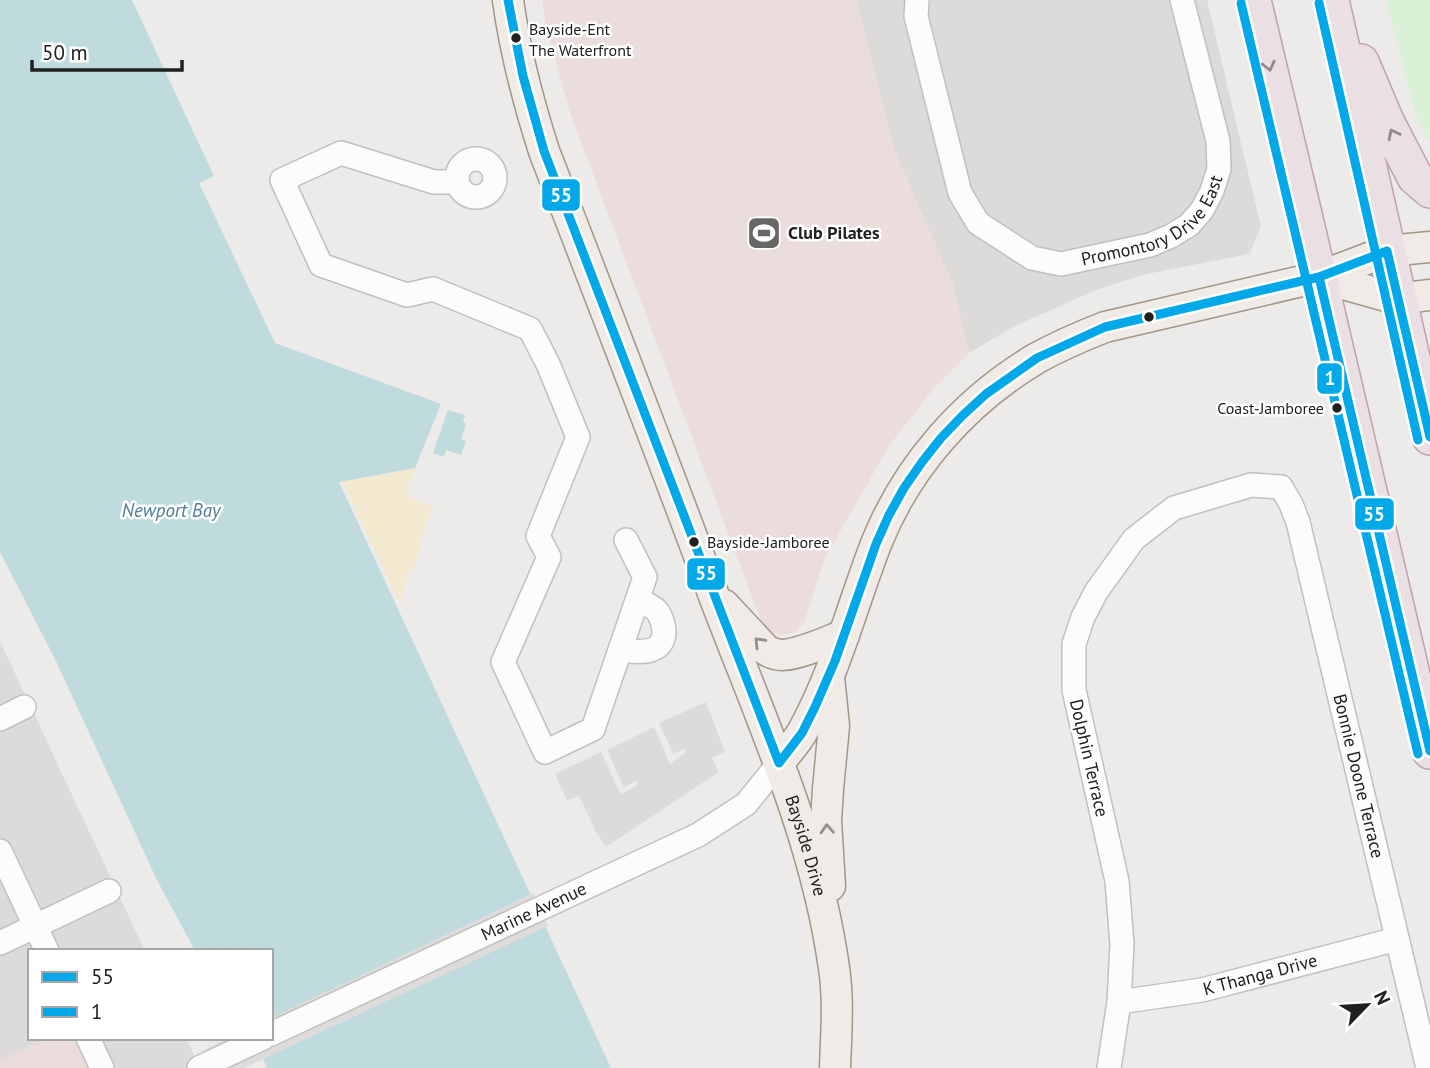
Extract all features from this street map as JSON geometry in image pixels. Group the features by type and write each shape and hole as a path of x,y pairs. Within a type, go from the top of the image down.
{"highway":[{"path":"1253,0 1430,751"},
{"path":"1333,0 1386,121 1415,177 1430,190"},
{"path":"1333,0 1387,251 1414,297 1430,437"}],"main road":[{"name":"Bayside Drive","path":"508,0 526,95 544,151 792,797 827,921 837,1008 835,1068"},
{"path":"779,763 803,731 828,676 895,501 918,466 945,433 1008,377 1039,358 1105,327 1319,277 1387,251 1430,247"},
{"path":"1319,277 1414,297"},
{"path":"714,594 766,650 774,654 793,653 844,635"},
{"path":"827,921 831,879 826,821 834,726 828,676"}],"street":[{"name":"Promontory Drive East","path":"917,0 916,16 960,193 978,223 1032,258 1061,264 1150,245 1171,236 1189,225 1202,210 1212,191 1219,169 1218,141 1182,0"},
{"path":"457,183 433,182 341,153 282,180 321,265 407,295 433,289 530,329 548,364 578,437 538,536 549,557 503,662 545,752 593,729 645,577 626,540"},
{"name":"Dolphin Terrace","path":"1109,1068 1119,1002 1122,944 1117,881 1074,690 1074,644 1083,617 1096,592 1134,539 1174,508 1251,485 1281,488"},
{"name":"Bonnie Doone Terrace","path":"1281,488 1298,522 1428,1068"},
{"path":"620,650 640,653 656,649 664,640 665,627 657,611 638,599"},
{"path":"0,719 24,707"},
{"name":"Marine Avenue","path":"273,1033 680,844 746,804 779,763"},
{"path":"0,851 46,949"},
{"path":"0,943 109,891"},
{"name":"K Thanga Drive","path":"1119,1002 1202,990 1397,939"},
{"path":"89,1040 102,1068"},
{"path":"200,1068 259,1040"}],"shaded area":[{"path":"542,0 856,0 894,150 953,285 969,353 933,389 889,446 825,558 804,623 796,632 781,635 770,632 761,621 571,115 547,33"},
{"path":"856,0 1207,0 1261,227 1249,254 1142,275 1096,290 1015,326 969,353 953,285 894,150"},
{"path":"0,641 144,949 28,949 28,1040 187,1040 200,1068 0,1068"},
{"path":"706,702 725,752 712,758 719,772 606,847 579,796 567,800 555,774 601,752 621,795 638,784 636,781 624,787 607,750 654,727 670,764 686,752 684,749 673,754 659,723"},
{"path":"45,1040 83,1040 95,1068 0,1068 0,1060"}],"sand":[{"path":"415,468 405,495 426,505 433,504 420,550 402,592 401,605 342,481"}],"green space":[{"path":"1386,0 1430,0 1430,142 1415,113"}],"water":[{"name":"Newport Bay","path":"0,0 132,0 214,176 199,183 275,343 441,404 415,468 339,482 611,1068 267,1068 255,1040 273,1040 273,949 194,949 156,878 55,659 0,552"},
{"path":"448,410 465,415 463,421 466,424 461,440 466,441 461,455 446,450 444,457 433,453"}],"pier":[{"path":"533,893 548,926 244,1068 210,1068 202,1051 224,1040 273,1040 273,1017"}],"transit line":[{"name":"55","path":"508,0 523,76 544,151 779,763"},
{"name":"1","path":"1241,3 1418,754"},
{"name":"1","path":"1319,3 1418,440"},
{"name":"55","path":"1387,251 1430,437"},
{"name":"55","path":"779,763 802,733 815,707 835,661 876,544 904,488 941,438 986,394 1037,358 1105,327 1319,277 1387,251"},
{"name":"55","path":"1319,277 1430,751"}],"place":[{"name":"Bayside-Ent The Waterfront","path":"516,38"},
{"name":"Club Pilates","path":"764,233"},
{"name":"Coast-Jamboree","path":"1337,408"},
{"name":"Bayside-Jamboree","path":"694,542"}]}
